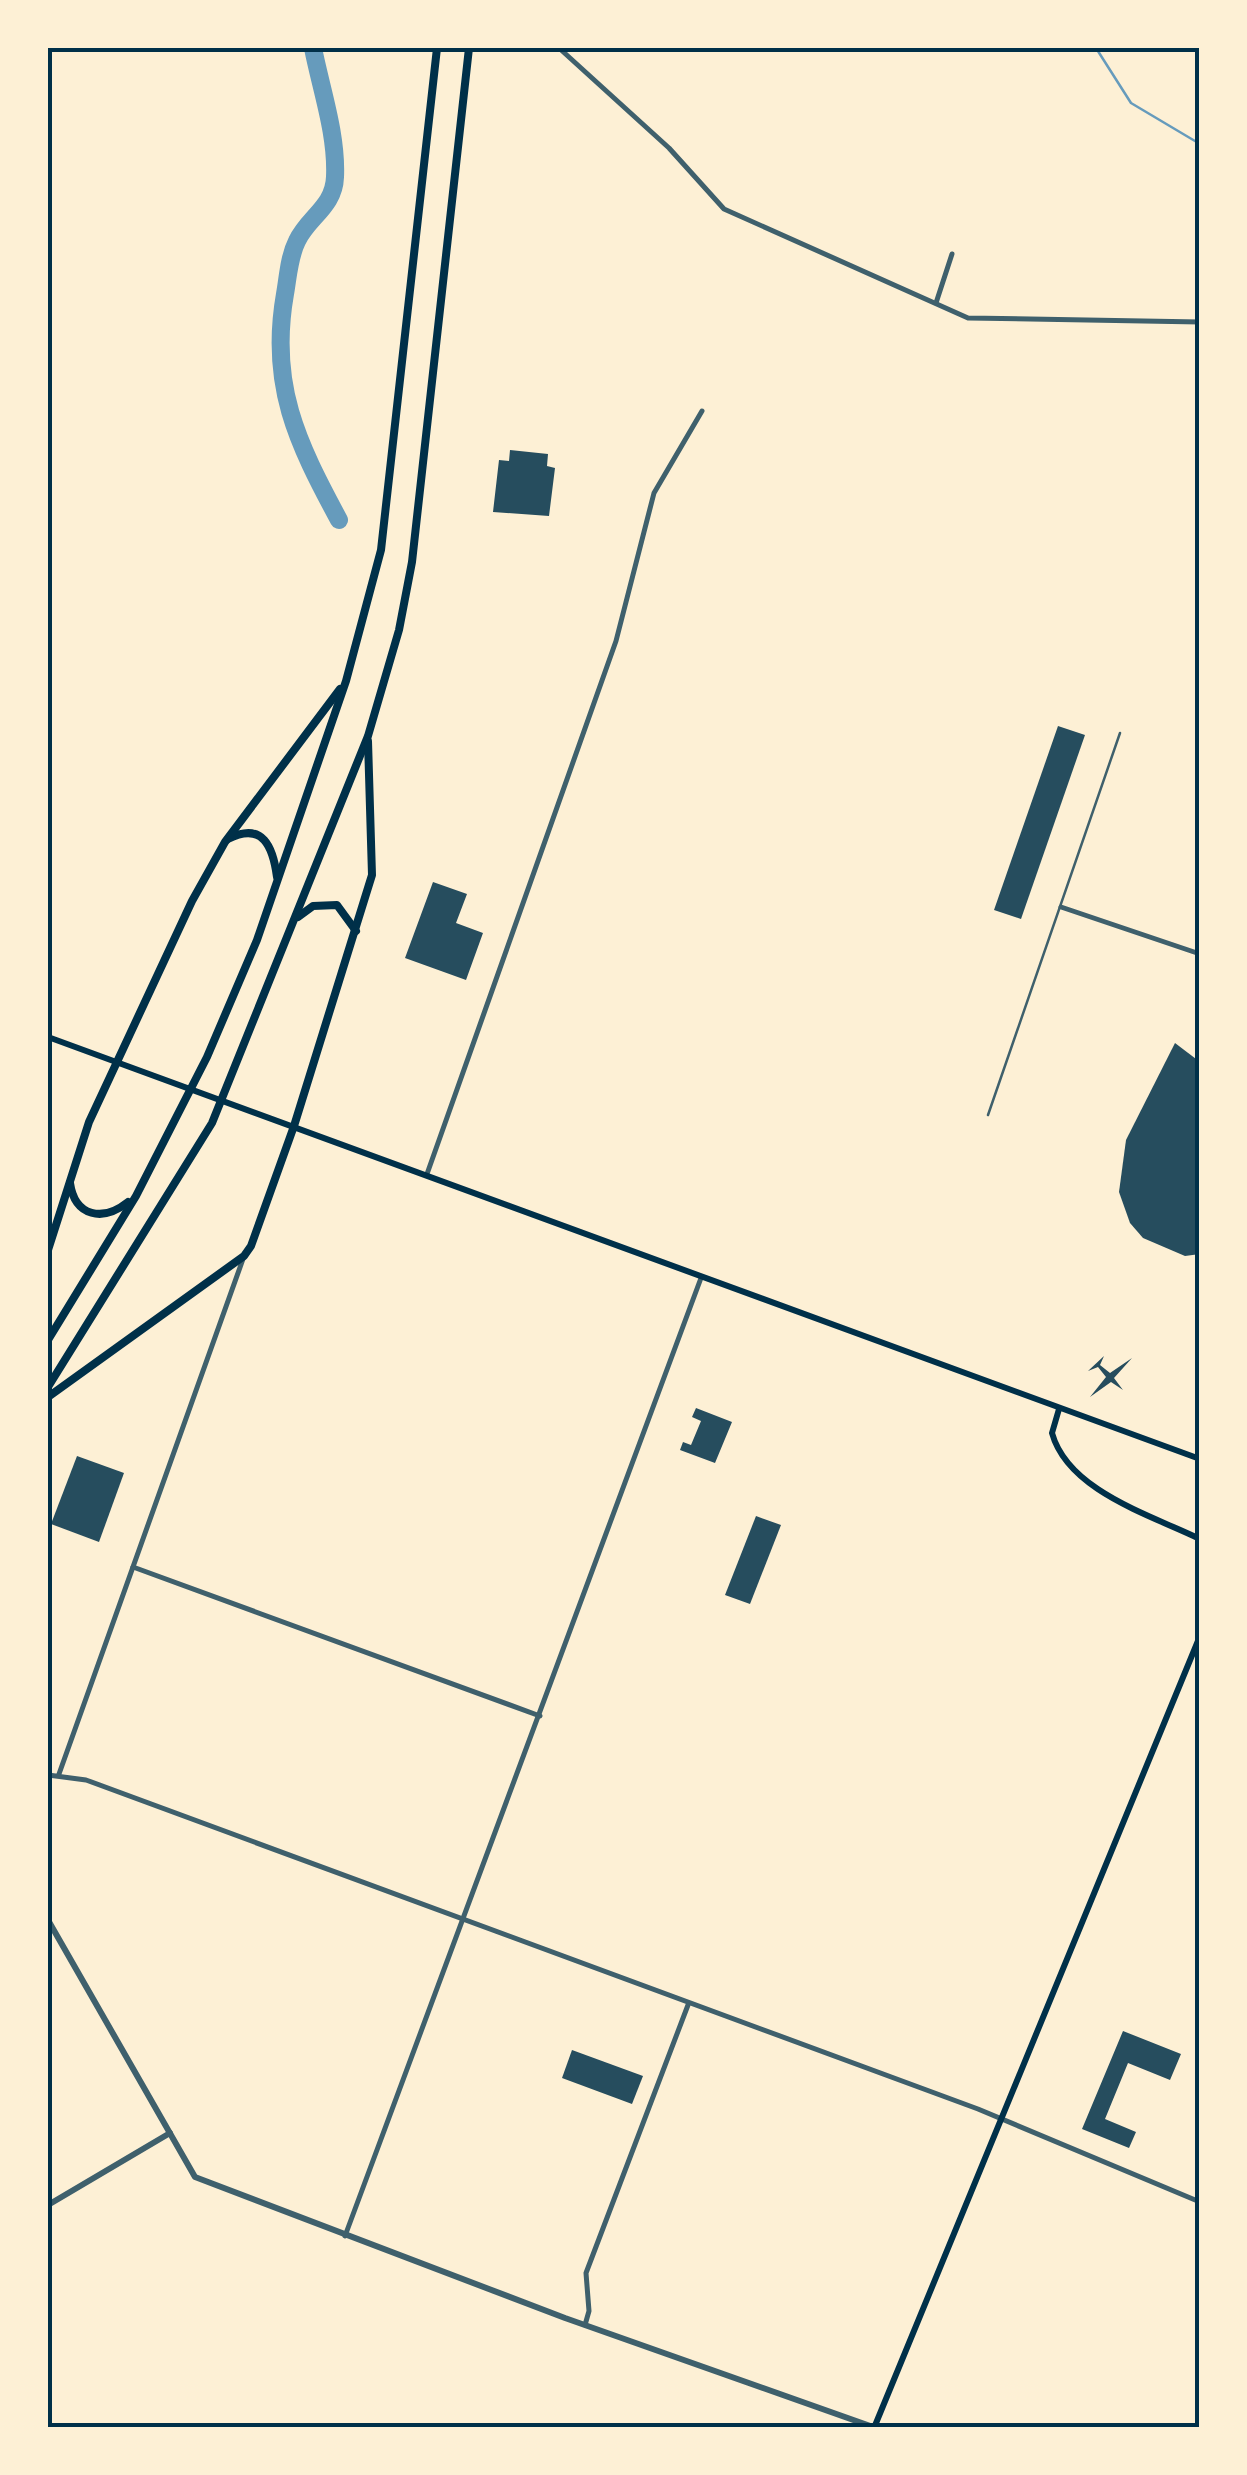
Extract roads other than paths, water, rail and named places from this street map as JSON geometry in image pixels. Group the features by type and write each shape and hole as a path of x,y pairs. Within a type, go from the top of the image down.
{"main road":[{"path":"48,1340 136,1196 207,1057 277,883 346,681 381,550 437,48"},
{"path":"48,1387 212,1123 298,918 368,736 399,630 412,562 469,48"},
{"path":"48,1250 116,1060 224,842 346,681"},
{"path":"48,1397 244,1256 294,1126 372,875 373,785 368,736"},
{"path":"224,842 246,833 263,836 272,847 277,883"},
{"path":"298,918 313,906 337,905 356,931"},
{"path":"48,1037 1059,1409 1199,1456"},
{"path":"70,1182 80,1207 96,1214 112,1212 136,1196"},
{"path":"1059,1409 1052,1433 1056,1446 1088,1482 1200,1539"},
{"path":"875,2427 1200,1636"}],"street":[{"path":"559,48 669,148 724,208 968,318 1200,322"},
{"path":"936,303 952,254"},
{"path":"426,1174 616,641 654,494 702,411"},
{"path":"1061,907 1200,954"},
{"path":"59,1774 244,1256"},
{"path":"345,2236 701,1278"},
{"path":"133,1567 540,1716"},
{"path":"48,1774 86,1780 1000,2120 1200,2202"},
{"path":"48,1920 195,2177 585,2325 875,2427"},
{"path":"585,2325 589,2311 586,2273 688,2005"},
{"path":"48,2204 170,2134"}],"lane":[{"path":"988,1115 1120,733"}],"waterway":[{"path":"313,48 331,128 334,187 292,254 281,327 281,357 284,385 299,438 339,520"},
{"path":"1096,48 1131,103 1200,144"}]}
